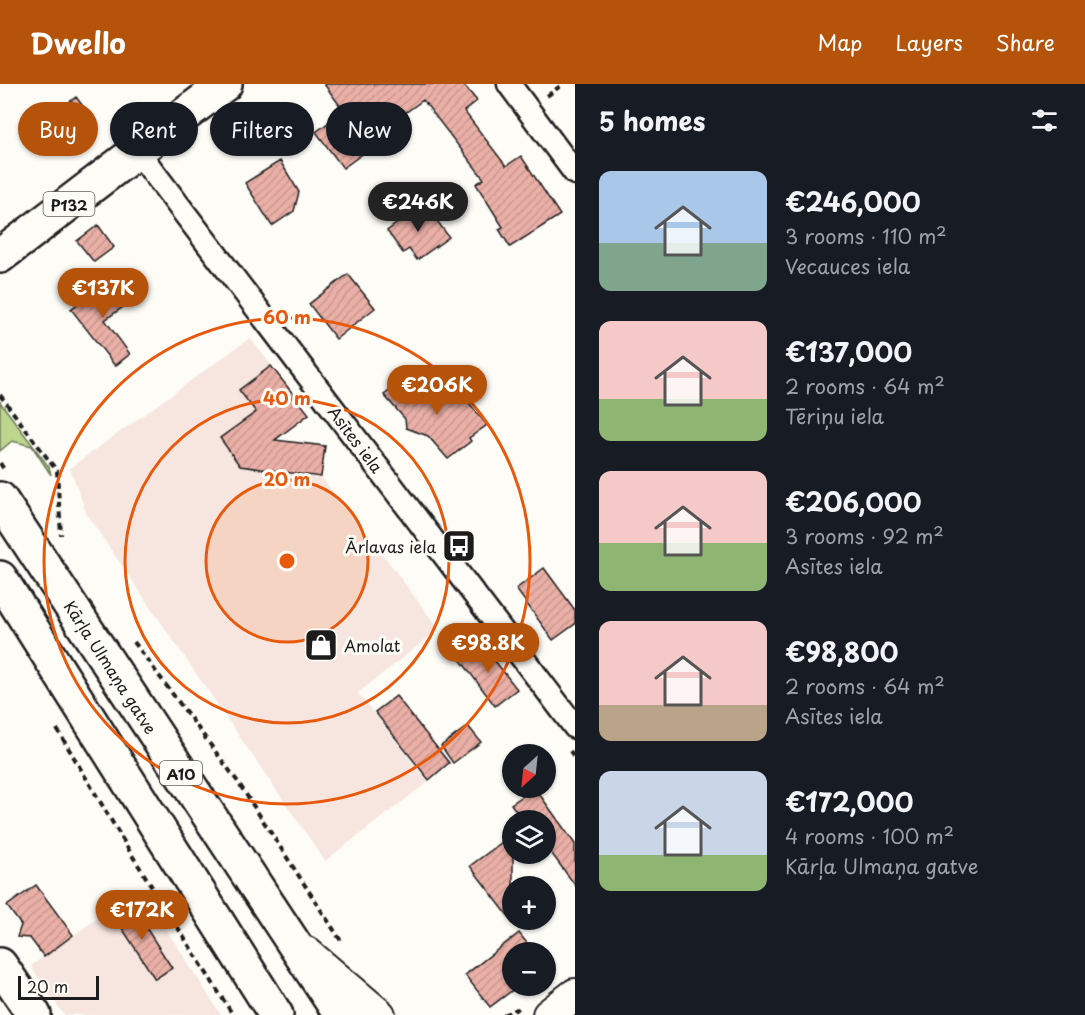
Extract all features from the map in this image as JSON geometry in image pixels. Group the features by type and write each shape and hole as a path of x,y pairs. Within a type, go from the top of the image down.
{"main road":[{"name":"P132","path":"198,104 225,84"},
{"name":"P132","path":"0,256 133,156"},
{"name":"Kārļa Ulmaņa gatve","path":"5,489 341,1015"},
{"path":"0,578 276,1015"},
{"path":"292,941 378,1015"},
{"path":"230,943 263,1015"},
{"path":"0,965 34,1015"},
{"path":"549,1015 575,995"}],"street":[{"path":"509,84 575,173"},
{"name":"Asītes iela","path":"141,156 575,727"}],"path":[{"path":"0,395 57,471 62,538"},
{"path":"0,463 5,489"},
{"path":"132,640 238,782 347,950"},
{"path":"55,726 130,852 233,1015"},
{"path":"504,1015 517,1009 521,1015"}],"shaded area":[{"path":"250,338 309,414 276,440 325,446 321,477 439,629 358,693 428,782 325,861 87,515 70,468"},
{"path":"138,889 221,1015 64,1015 33,970 31,966"}],"green space":[{"path":"0,402 49,467 51,475 32,446 12,441 0,451"}],"building":[{"path":"324,84 463,84 477,101 464,111 506,166 521,156 560,215 510,247 499,229 503,227 476,184 484,179 423,100 412,108 412,102 337,102"},
{"path":"76,97 80,102 69,102"},
{"path":"326,124 326,145 316,132"},
{"path":"334,156 360,156 343,168"},
{"path":"280,161 299,192 294,211 272,226 245,183"},
{"path":"424,203 449,237 417,260 409,249 403,253 387,231"},
{"path":"98,225 114,247 94,262 77,241"},
{"path":"348,274 375,308 336,339 309,304"},
{"path":"107,282 122,288 126,297 123,307 105,320 130,354 115,366 71,309"},
{"path":"271,366 309,414 275,440 325,446 321,477 240,466 220,438 256,412 239,390"},
{"path":"409,376 428,401 443,389 467,393 466,399 487,425 469,438 471,441 448,459 428,436 406,428 405,419 384,395"},
{"path":"544,568 575,610 575,624 553,640 516,589"},
{"path":"480,642 517,689 495,706 459,658"},
{"path":"396,696 449,763 429,780 375,712"},
{"path":"468,726 481,742 453,763 441,746"},
{"path":"520,798 542,798 551,810 515,810 511,804"},
{"path":"556,817 575,844 575,885 556,859"},
{"path":"502,842 502,864 513,864 513,876 502,876 502,908 470,866"},
{"path":"36,885 73,935 44,957 30,938 17,937 21,925 7,906"},
{"path":"130,903 172,968 155,979 113,914"},
{"path":"519,933 526,942 507,942"},
{"path":"502,946 502,996 505,996 490,1007 465,975"}],"place":[{"name":"Ārlavas iela","path":"459,546"},
{"name":"Amolat","path":"321,645"}]}
